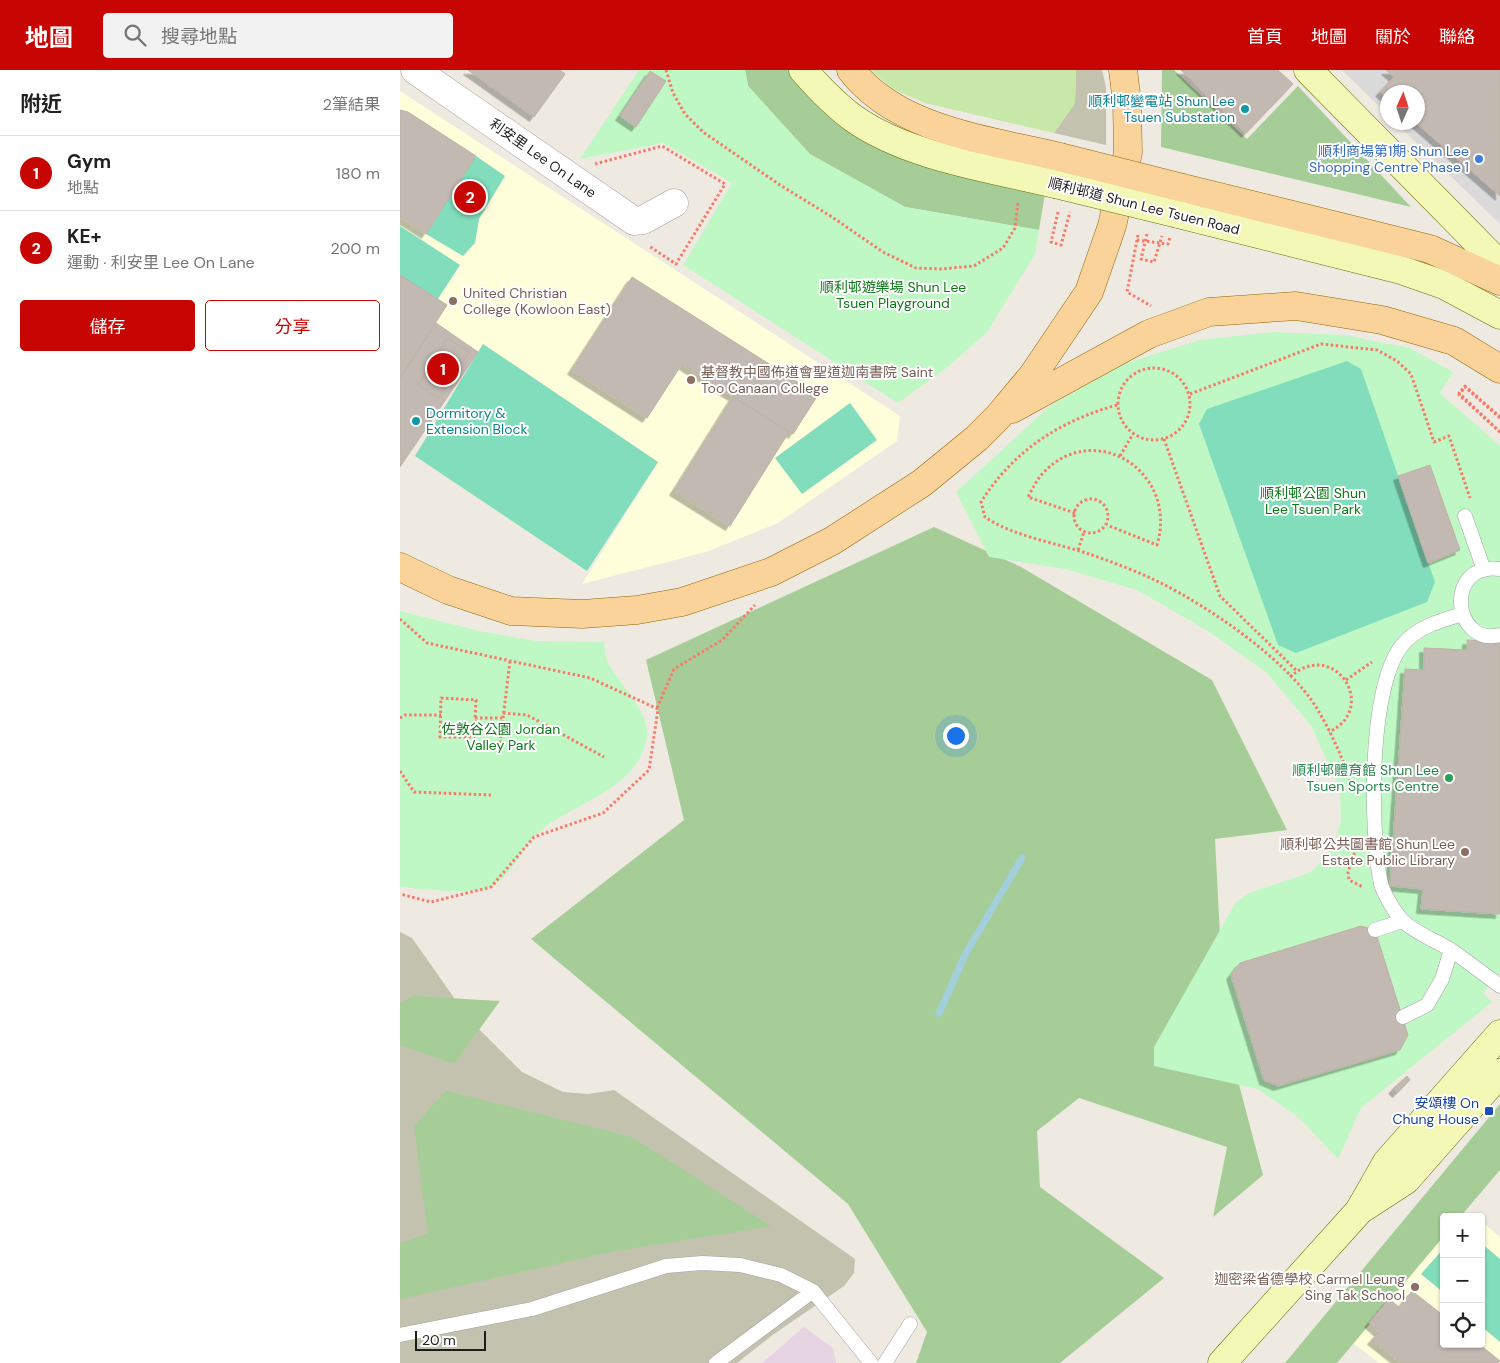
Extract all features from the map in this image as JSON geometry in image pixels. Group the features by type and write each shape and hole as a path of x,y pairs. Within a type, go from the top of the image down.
{"main road":[{"name":"順利邨道 Shun Lee Tsuen Road","path":"803,70 838,106 854,118 890,139 925,152 1057,196 1417,275 1464,294 1500,315"},
{"path":"851,70 874,94 909,115 961,133 1403,242 1451,257 1500,281"},
{"path":"400,567 448,590 511,611 582,614 637,610 682,602 770,572 832,541 922,483 977,438 998,417 1033,376 1089,292 1112,226 1128,154 1128,102 1123,70"},
{"path":"1308,70 1500,265"},
{"path":"998,417 1149,334 1210,312 1296,306 1382,320 1454,341 1500,369"},
{"path":"1222,1363 1359,1211 1387,1162 1500,1034"},
{"path":"1359,1211 1406,1180 1500,1073"}],"street":[{"name":"利安里 Lee On Lane","path":"416,70 634,221 643,220 674,203"}],"lane":[{"path":"1469,511 1484,570"},
{"path":"1500,569 1484,570 1474,574 1466,582 1461,592 1462,614 1476,631 1485,635 1500,635"},
{"path":"1462,614 1436,622 1406,640 1388,669 1378,717 1374,778 1376,845 1382,886 1402,920 1451,950 1500,986"},
{"path":"1375,930 1402,920"},
{"path":"1403,1017 1427,1006 1442,979 1451,950"},
{"path":"400,1335 532,1309 666,1266 702,1263 740,1265 781,1275 813,1291 871,1363"},
{"path":"716,1363 813,1291"},
{"path":"885,1363 910,1324"}],"path":[{"path":"666,70 673,93 685,114 703,132 882,252 916,268 941,269 974,266 1003,248 1015,228 1018,198"},
{"path":"1057,196 1050,242 1062,245 1069,215"},
{"path":"1147,234 1141,258 1154,262 1171,221"},
{"path":"1137,240 1168,244"},
{"path":"1190,394 1321,344 1377,350 1397,361 1411,374 1434,442 1449,436 1469,511"},
{"path":"1152,367 1165,368 1176,374 1190,394 1190,405 1186,421 1175,434 1164,438 1154,440 1133,434 1119,416 1118,394 1131,375 1152,367"},
{"path":"1500,417 1465,386 1459,393 1500,432"},
{"path":"1117,405 1084,414 1054,430 1022,453 991,486 981,502 985,517 1000,527 1078,550 1160,582 1246,637 1290,676 1315,706 1342,758 1354,792"},
{"path":"1120,456 1133,434"},
{"path":"1164,438 1220,596 1297,671"},
{"path":"1074,513 1028,498 1036,481 1054,463 1068,456 1096,452 1120,456 1134,465 1152,485 1161,512 1160,533 1157,545 1107,525"},
{"path":"1086,500 1097,500 1107,508 1109,513 1107,525 1094,533 1084,532 1076,524 1074,513 1081,503 1086,500"},
{"path":"1078,550 1084,532"},
{"path":"400,894 431,902 491,887 534,837 603,812 649,770 657,708 674,669 722,640 761,599"},
{"path":"400,619 427,643 590,678 657,708"},
{"path":"1346,680 1374,659"},
{"path":"500,744 510,661"},
{"path":"1290,676 1312,665 1327,666 1340,673 1346,680 1351,694 1350,710 1341,724 1329,732"},
{"path":"441,698 476,700 475,718 474,737 440,737 441,698"},
{"path":"400,718 405,715 441,715"},
{"path":"475,718 527,715 604,757"},
{"path":"400,771 414,792 491,795"},
{"path":"1358,840 1348,872 1350,880 1362,887 1382,886"}],"shaded area":[{"path":"1076,70 1102,70 1106,87 1106,145 1054,133 1075,103"},
{"name":"順利商場第1期 Shun Lee Shopping Centre Phase 1","path":"1342,70 1500,70 1500,224 1403,130 1425,130 1425,85 1380,85 1380,107"},
{"name":"基督教中國佈道會聖道迦南書院 Saint Too Canaan College","path":"400,91 900,416 897,441 778,523 706,552 582,584 658,462 483,344 400,468"},
{"path":"400,932 412,938 469,1019 522,1072 563,1092 588,1094 614,1090 855,1259 854,1273 844,1286 774,1334 737,1363 400,1363"},
{"name":"迦密梁省德學校 Carmel Leung Sing Tak School","path":"1485,1224 1500,1237 1500,1363 1379,1363 1344,1336 1440,1226 1440,1348 1485,1348"},
{"path":"804,1327 833,1348 836,1363 762,1363"}],"green space":[{"name":"順利邨遊樂場 Shun Lee Tsuen Playground","path":"639,70 745,70 748,86 810,154 905,207 1039,230 1035,254 988,331 949,366 898,403 683,265 732,183 663,143 580,159"},
{"path":"745,70 794,70 839,115 1046,187 1039,230 905,207 809,154 748,86"},
{"path":"871,70 1076,70 1075,103 1054,133 925,103 893,89"},
{"path":"1162,70 1174,70 1247,139 1298,86 1411,207 1161,147"},
{"path":"476,156 505,176 479,219 475,243 463,256 426,234"},
{"path":"400,226 460,265 430,311 400,292"},
{"name":"順利邨公園 Shun Lee Tsuen Park","path":"1272,332 1345,335 1410,348 1453,372 1440,393 1500,446 1500,973 1483,993 1492,1002 1361,1108 1338,1159 1299,1118 1258,1089 1154,1066 1154,1047 1236,902 1249,893 1311,872 1332,850 1341,821 1340,791 1312,727 1267,673 1208,631 1137,590 1065,569 989,557 956,492 1051,405 1123,364 1200,340"},
{"path":"483,344 658,462 587,571 415,456"},
{"path":"1347,361 1361,369 1435,582 1427,602 1296,653 1278,645 1199,424 1207,409"},
{"path":"850,403 877,440 802,494 775,458"},
{"path":"934,527 1021,567 1212,680 1287,830 1215,839 1225,1032 1263,1175 1213,1217 1227,1147 1079,1098 1037,1131 1040,1187 1164,1278 1060,1363 916,1363 927,1332 848,1204 531,939 684,820 646,660"},
{"name":"佐敦谷公園 Jordan Valley Park","path":"400,611 484,632 536,641 604,642 608,662 644,718 647,737 641,756 630,772 599,796 563,815 547,826 533,838 504,877 491,887 472,891 460,891 400,887"},
{"path":"413,996 500,1001 454,1064 400,1045 400,1003"},
{"path":"446,1091 632,1137 771,1226 616,1251 400,1299 400,1243 428,1234 414,1126"},
{"path":"1500,1104 1500,1170 1463,1213 1440,1213 1440,1241 1337,1363 1285,1363"},
{"path":"1485,1246 1500,1259 1500,1342 1485,1329"},
{"path":"1440,1253 1440,1290 1421,1274"}],"building":[{"path":"468,70 560,70 565,74 534,117"},
{"name":"順利邨變電站 Shun Lee Tsuen Substation","path":"1181,70 1278,70 1293,84 1246,133"},
{"name":"順利商場第1期 Shun Lee Shopping Centre Phase 1","path":"1386,70 1500,70 1500,196 1424,130 1425,85 1387,85 1394,77"},
{"path":"650,71 666,81 636,127 620,116"},
{"path":"400,110 408,112 476,156 426,234 400,217"},
{"path":"400,275 447,305 400,378"},
{"path":"632,277 818,395 793,434 682,364 647,418 572,370"},
{"name":"Dormitory & Extension Block","path":"436,323 478,352 400,467 400,378"},
{"path":"447,338 469,352 439,398 418,385"},
{"path":"733,397 789,432 730,526 674,491"},
{"path":"1430,465 1460,550 1428,563 1398,476"},
{"name":"順利邨體育館 Shun Lee Tsuen Sports Centre","path":"1467,640 1500,642 1500,914 1421,909 1423,889 1390,886 1405,669 1424,670 1424,648 1467,650"},
{"path":"1361,926 1375,930 1408,1035 1400,1050 1278,1086 1264,1080 1231,975 1240,963"},
{"path":"1407,1076 1410,1080 1397,1093 1393,1089"},
{"path":"1412,1291 1440,1313 1440,1348 1484,1348 1500,1361 1498,1363 1401,1363 1372,1340 1379,1332 1369,1323 1389,1299 1399,1307"}],"waterway":[{"path":"939,1013 966,953 1022,858"}],"place":[{"name":"順利邨變電站 Shun Lee Tsuen Substation","path":"1245,109"},
{"name":"順利商場第1期 Shun Lee Shopping Centre Phase 1","path":"1479,159"},
{"name":"KE+","path":"470,197"},
{"name":"United Christian College (Kowloon East)","path":"453,301"},
{"name":"Gym","path":"443,369"},
{"name":"基督教中國佈道會聖道迦南書院 Saint Too Canaan College","path":"691,380"},
{"name":"Dormitory & Extension Block","path":"416,421"},
{"name":"順利邨體育館 Shun Lee Tsuen Sports Centre","path":"1449,778"},
{"name":"順利邨公共圖書館 Shun Lee Estate Public Library","path":"1465,852"},
{"name":"安頌樓 On Chung House","path":"1489,1111"},
{"name":"迦密梁省德學校 Carmel Leung Sing Tak School","path":"1415,1287"}]}
